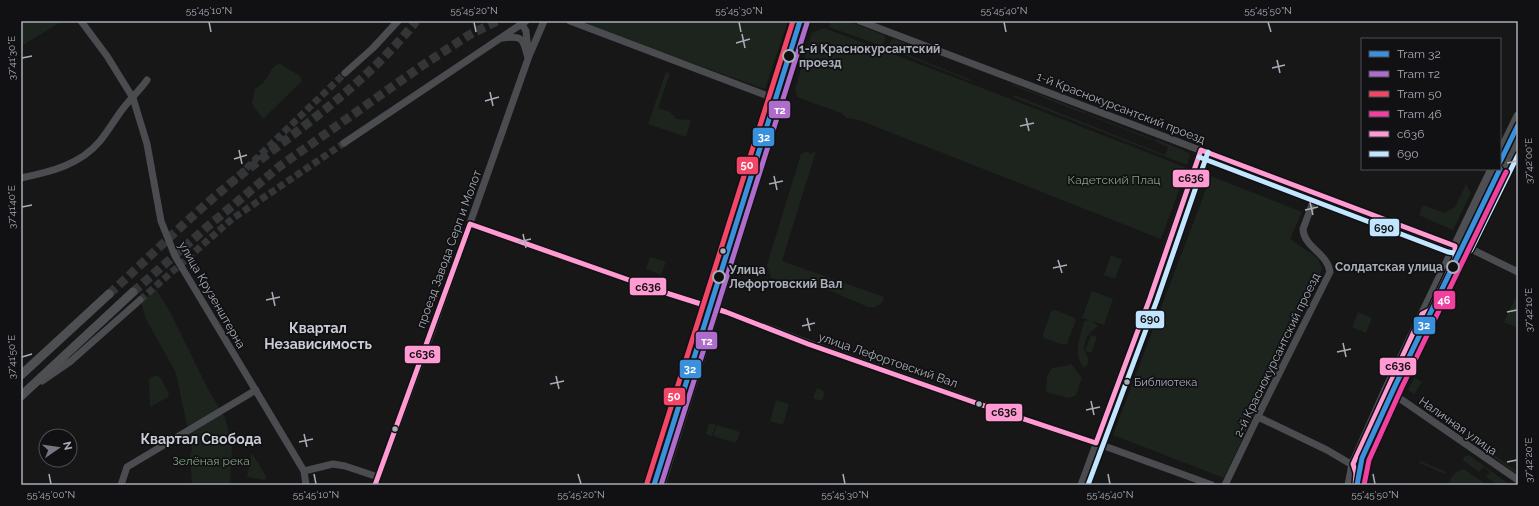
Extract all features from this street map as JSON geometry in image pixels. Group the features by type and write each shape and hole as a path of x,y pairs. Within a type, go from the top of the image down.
{"main road":[{"path":"661,485 772,97 796,21"},
{"path":"649,485 781,101 806,21"},
{"path":"1501,151 1518,116"},
{"path":"1362,485 1363,468 1394,396 1518,139"},
{"path":"1349,485 1353,464 1385,392 1492,170"},
{"path":"21,396 133,292"},
{"path":"21,375 109,294"},
{"path":"21,367 58,342"}],"street":[{"name":"улица Крузенштерна","path":"81,21 107,56 133,98 147,144 161,221 175,256 304,471 306,485"},
{"path":"345,73 373,48 398,21"},
{"name":"проезд Завода Серп и Молот","path":"375,485 470,224 528,58 544,21"},
{"path":"570,21 781,101"},
{"name":"1-й Краснокурсантский проезд","path":"860,21 1455,246 1465,247 1518,272"},
{"path":"344,142 523,22 528,39 528,58"},
{"path":"501,38 515,36 520,39 526,48 528,58"},
{"path":"21,178 50,172 65,167 85,156 99,142 125,106 147,80"},
{"path":"1081,485 1150,298 1168,241 1201,150"},
{"name":"2-й Краснокурсантский проезд","path":"1225,485 1330,272 1329,266 1318,250 1310,245 1303,234 1303,229 1316,194"},
{"name":"улица Лефортовский Вал","path":"470,224 663,292 711,307 830,352 1096,443"},
{"path":"21,396 71,361 140,300"},
{"path":"121,485 127,467 256,390"},
{"name":"Наличная улица","path":"1385,392 1402,400 1518,480"},
{"path":"1258,417 1363,468"},
{"path":"1096,443 1212,485"},
{"path":"304,471 333,464 346,466 378,477"}],"green space":[{"path":"21,21 61,22 21,46"},
{"path":"585,21 788,21 765,89 591,27"},
{"path":"825,21 848,21 884,35 886,38 882,46 829,27 830,23"},
{"name":"Кадетский Плац","path":"824,28 1187,168 1161,239 859,120 847,118 841,113 797,97 795,89 812,33"},
{"path":"892,39 928,52 927,53 909,46 906,54 971,80 970,81 887,48"},
{"path":"280,64 300,76 302,81 263,119 252,104 255,89 267,78 274,66"},
{"path":"666,72 670,73 658,108 670,112 676,119 691,120 686,137 648,124"},
{"path":"1013,84 1085,112 1085,114 1012,85"},
{"path":"1014,95 1165,155 1168,147 1155,141 1156,139 1190,154 1187,165 1013,97"},
{"path":"1088,114 1153,139 1152,140"},
{"path":"807,151 810,154 816,151 782,261 884,297 882,303 875,307 868,307 824,288 801,288 771,278 767,265 801,154"},
{"path":"1211,176 1302,212 1290,239 1318,258 1322,269 1224,478 1113,435"},
{"path":"1466,184 1471,193 1453,230 1419,215 1423,205 1445,213 1455,207"},
{"path":"1111,255 1122,260 1115,279 1104,275"},
{"path":"650,257 666,262 661,275 646,269"},
{"name":"Зелёная река","path":"156,289 170,312 207,387 225,418 232,443 230,485 192,485 190,455 192,449 176,373 146,319 141,302"},
{"path":"1092,291 1113,299 1104,325 1092,321 1098,326 1089,334 1085,342 1084,350 1088,358 1088,364 1084,368 1080,363 1078,345 1084,321 1089,320 1082,318"},
{"path":"1518,293 1518,328 1504,322"},
{"path":"1055,310 1075,318 1076,320 1067,344 1064,345 1044,338 1043,335 1051,311"},
{"path":"1358,312 1372,318 1366,333 1352,327"},
{"path":"1091,335 1097,337 1091,353 1085,351"},
{"path":"1071,364 1082,378 1076,395 1069,398 1046,392 1047,376 1052,368"},
{"path":"155,375 160,377 169,394 168,397 150,407 149,379"},
{"path":"1415,377 1422,382 1414,394 1408,390"},
{"path":"817,388 825,392 822,401 813,398"},
{"path":"776,400 789,404 783,425 770,421"},
{"path":"709,423 716,425 712,436 706,434"},
{"path":"717,425 740,432 736,443 713,436"},
{"path":"1479,444 1518,472 1518,475 1479,446"},
{"path":"252,453 266,476 265,480 247,477"},
{"path":"1469,455 1506,482 1507,485 1498,485 1486,477 1490,472 1483,467 1479,472 1463,460 1464,457"},
{"path":"1420,461 1446,472 1445,474 1419,463"},
{"path":"1464,469 1487,485 1448,485 1454,474"}],"tunnel":[{"path":"109,294 216,195 353,86 397,44 416,21"},
{"path":"133,292 280,166 423,65 469,35 497,21"},
{"path":"231,183 345,73"},
{"path":"140,300 232,219 344,143"}],"tram line":[{"name":"50","path":"647,483 793,21"},
{"name":"32","path":"654,485 800,21"},
{"name":"т2","path":"661,485 807,23"},
{"name":"32","path":"1501,160 1518,125"},
{"name":"32","path":"1357,485 1362,458 1396,384 1500,170"},
{"name":"46","path":"1364,485 1369,460 1402,387 1506,172"}],"transit line":[{"name":"с636","path":"649,485 795,21"},
{"name":"с636","path":"470,224 663,292 726,312 808,344 979,404 1096,443 1150,298 1201,150 1455,246 1455,258 1430,310 1422,314 1353,464 1356,473 1355,485"},
{"name":"690","path":"1088,485 1157,300 1208,152"},
{"name":"690","path":"1199,157 1448,252 1460,254 1471,250 1518,155"},
{"name":"с636","path":"375,485 470,224"}],"place":[{"name":"1-й Краснокурсантский проезд","path":"789,56"},
{"name":"Солдатская улица","path":"1453,267"},
{"name":"Улица Лефортовский Вал","path":"719,277"},
{"name":"Библиотека","path":"1127,382"}],"district":[{"name":"Квартал Независимость","path":"318,336"},
{"name":"Квартал Свобода","path":"201,439"}]}
